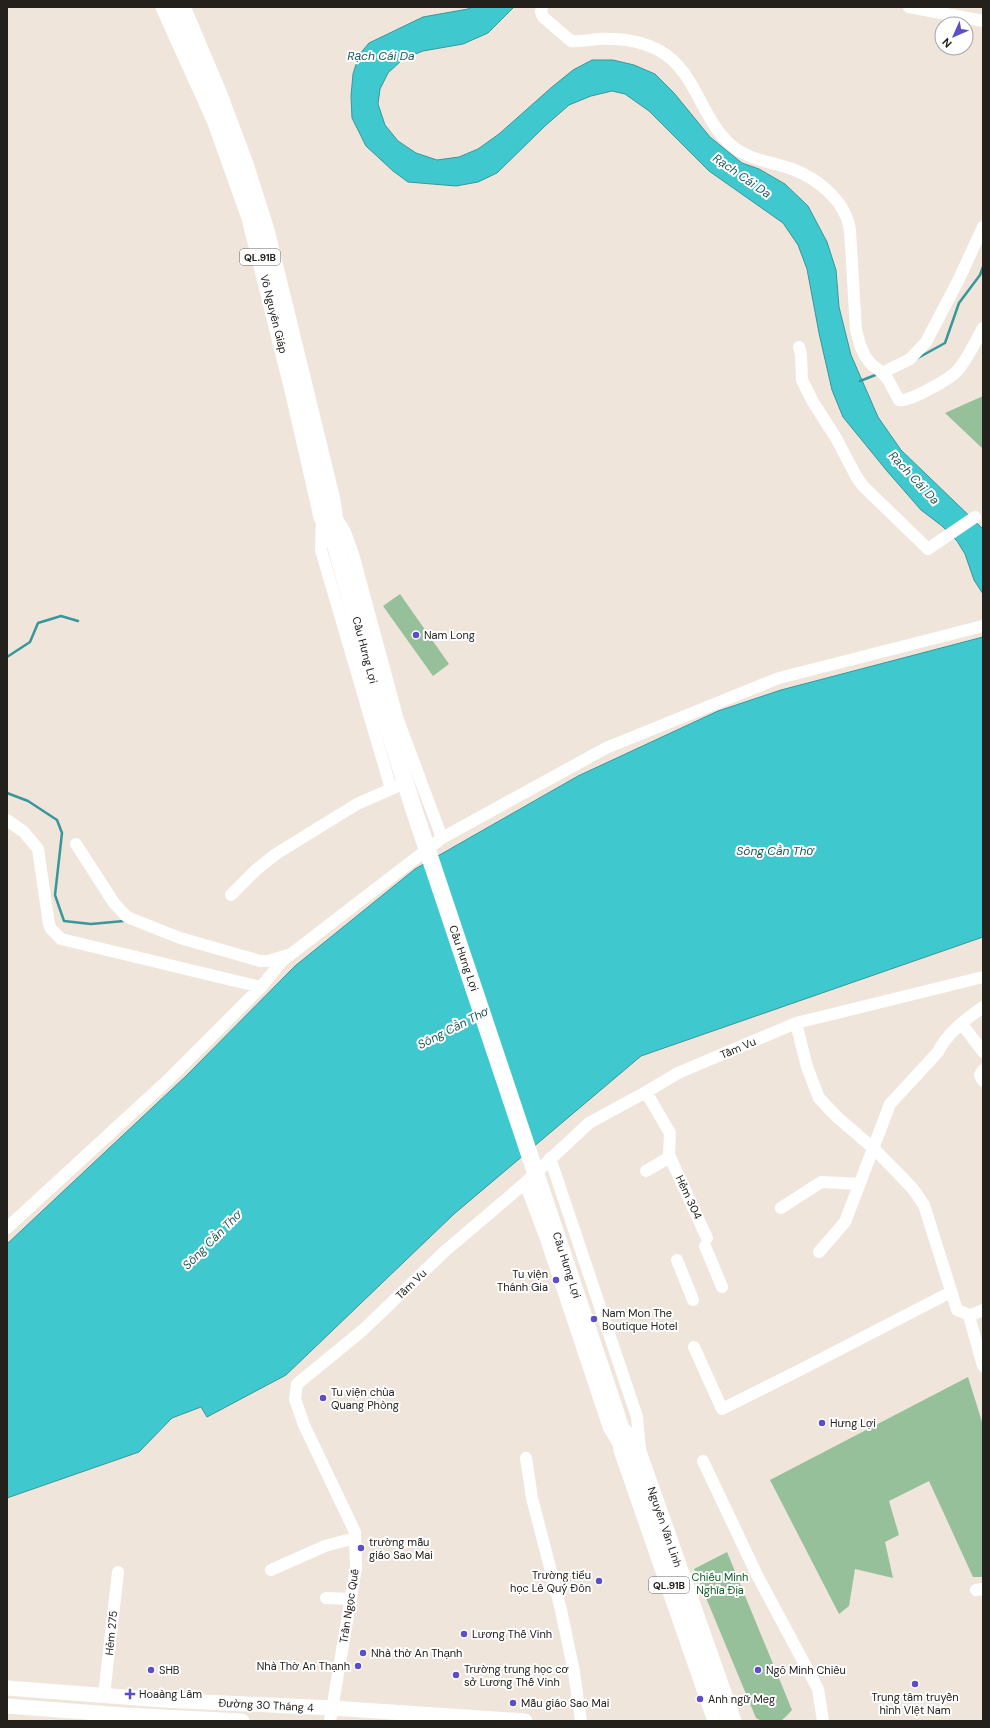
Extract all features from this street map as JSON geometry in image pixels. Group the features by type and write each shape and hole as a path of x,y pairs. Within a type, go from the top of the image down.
{"highway":[{"name":"Võ Nguyên Giáp","path":"164,7 215,120 235,174 250,218 299,388"},
{"name":"Võ Nguyên Giáp","path":"182,7 218,92 245,164 266,230 299,388 333,536 343,569"},
{"name":"Cầu Hưng Lợi","path":"343,569 373,680 414,810 616,1413"},
{"name":"Nguyễn Văn Linh","path":"616,1413 621,1430 622,1450 716,1721"},
{"name":"Nguyễn Văn Linh","path":"621,1430 635,1443 640,1455 733,1721"}],"main road":[{"name":"Đường 30 Tháng 4","path":"7,1688 331,1715 525,1721"},
{"name":"Đường 30 Tháng 4","path":"7,1706 124,1718 242,1721"}],"street":[{"path":"542,7 541,12 543,17 571,41 604,39 626,40 644,45 665,54 680,69 717,128 731,145 755,159 797,171 821,185 837,200 848,219 856,330 860,345 871,364 882,373 900,400 906,400 928,390 956,372 983,328"},
{"path":"909,7 983,21"},
{"path":"882,373 910,359 926,342 958,281 983,227"},
{"path":"799,347 801,355 802,380 856,476 863,486 928,549 975,517"},
{"path":"328,515 345,532 353,554 398,720 442,838"},
{"path":"328,515 321,550 391,789"},
{"path":"7,1228 168,1080 287,958 442,838 606,748 779,678 983,626"},
{"path":"231,895 257,869 276,854 357,804 420,777"},
{"path":"7,820 24,832 38,849 49,924 51,929 61,939 263,984"},
{"path":"76,844 114,903 127,917 180,938 260,961 287,958"},
{"name":"Tầm Vu","path":"297,1384 363,1330 444,1252 525,1183 588,1123 678,1073 796,1023 983,977"},
{"path":"818,1252 845,1222 890,1104 938,1052 950,1035 983,1007"},
{"path":"796,1023 807,1067 818,1098 837,1117 873,1148 904,1180 924,1205 956,1310 969,1316 983,1366"},
{"path":"962,1024 983,1052"},
{"path":"983,1070 980,1075 983,1081"},
{"name":"Hẻm 304","path":"646,1092 670,1133 670,1157 706,1242 722,1287"},
{"path":"646,1171 670,1157"},
{"path":"550,1158 637,1417 640,1455"},
{"path":"781,1208 821,1182 859,1184"},
{"path":"525,1183 546,1239 609,1428 622,1450"},
{"path":"677,1260 693,1300"},
{"path":"694,1347 722,1408 798,1371 951,1292"},
{"path":"969,1316 983,1310"},
{"name":"Trần Ngọc Quế","path":"297,1384 295,1399 300,1415 355,1532 356,1568 331,1715"},
{"path":"526,1458 532,1498 561,1610 574,1672 581,1721"},
{"path":"703,1461 757,1575 818,1689 823,1721"},
{"path":"271,1570 325,1546 355,1538"},
{"name":"Hẻm 275","path":"104,1695 118,1572"},
{"path":"326,1598 351,1599"}],"green space":[{"path":"983,396 983,449 945,413"},
{"name":"Nam Long","path":"400,594 449,664 433,676 383,606"},
{"path":"968,1377 983,1425 983,1577 973,1577 929,1481 889,1501 899,1535 885,1542 893,1578 855,1569 849,1606 839,1614 770,1480"},
{"name":"Chiếu Minh Nghĩa Địa","path":"727,1552 792,1710 779,1721 772,1722 756,1718 694,1569"}],"water":[{"name":"Rạch Cái Da","path":"472,7 514,7 488,33 463,44 423,51 403,59 388,73 380,89 378,104 385,125 398,141 416,153 437,160 459,157 478,149 499,134 573,70 592,60 613,60 634,65 655,74 674,93 710,137 742,163 759,169 785,184 808,206 827,242 836,270 839,307 851,355 878,417 901,450 983,529 983,594 974,580 965,554 957,541 942,526 921,510 843,417 832,390 807,269 798,245 783,223 709,171 649,111 625,94 612,91 591,96 569,105 545,126 497,173 478,182 456,186 408,182 393,171 366,146 352,118 351,96 353,74 359,55 369,43 423,17"},
{"name":"Sông Cần Thơ","path":"983,637 983,937 641,1056 454,1214 286,1375 207,1417 201,1407 172,1418 139,1452 7,1498 7,1244 186,1076 295,966 415,869 578,776 718,711 781,690"}],"waterway":[{"path":"916,359 945,343 959,303 980,275 983,267"},
{"path":"860,381 878,374"},
{"path":"7,657 30,642 38,623 61,616 78,621"},
{"path":"7,793 28,801 57,820 62,833 55,895 64,921 91,924 124,921"}],"place":[{"name":"Nam Long","path":"416,635"},
{"name":"Tu viện Thánh Gia","path":"556,1280"},
{"name":"Nam Mon The Boutique Hotel","path":"594,1319"},
{"name":"Tu viện chùa Quang Phòng","path":"323,1398"},
{"name":"Hưng Lợi","path":"822,1423"},
{"name":"trường mẫu giáo Sao Mai","path":"361,1548"},
{"name":"Trường tiểu học Lê Quý Đôn","path":"599,1581"},
{"name":"Lương Thế Vinh","path":"464,1634"},
{"name":"Nhà thờ An Thạnh","path":"363,1653"},
{"name":"Nhà Thờ An Thạnh","path":"358,1666"},
{"name":"SHB","path":"151,1670"},
{"name":"Ngô Minh Chiêu","path":"758,1670"},
{"name":"Trường trung học cơ sở Lương Thế Vinh","path":"456,1675"},
{"name":"Trung tâm truyền hình VIệt Nam","path":"915,1684"},
{"name":"Hoaàng Lâm","path":"130,1694"},
{"name":"Anh ngữ Meg","path":"700,1699"},
{"name":"Mẫu giáo Sao Mai","path":"513,1703"}]}
